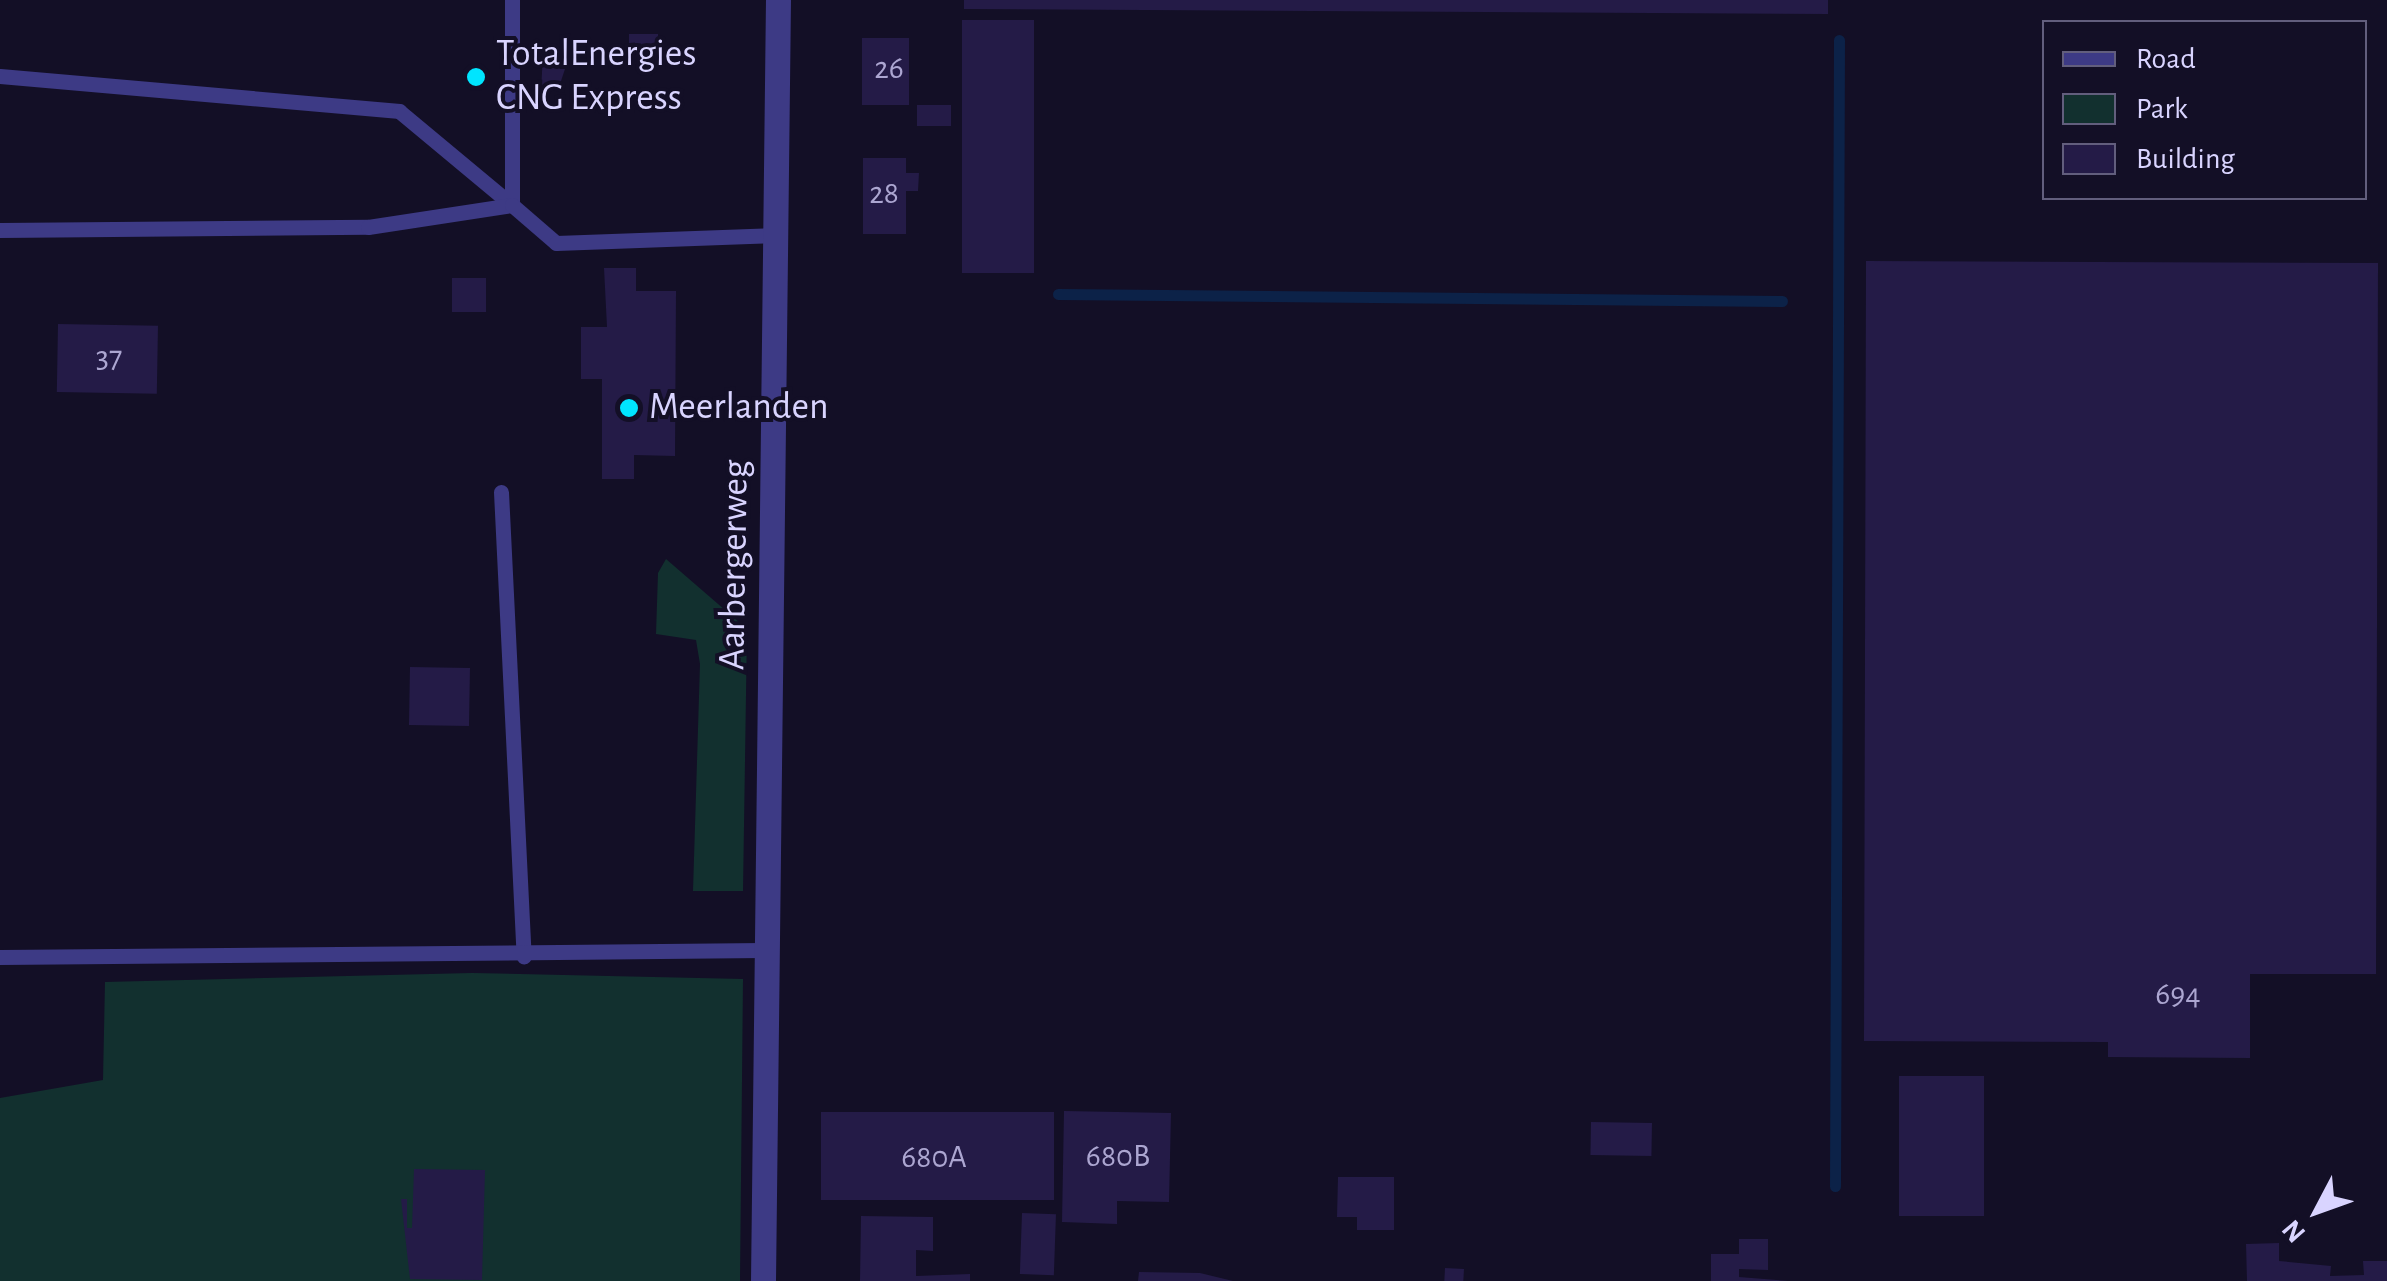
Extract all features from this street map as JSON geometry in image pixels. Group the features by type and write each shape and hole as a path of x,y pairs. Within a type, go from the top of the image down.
{"street":[{"name":"Aarbergerweg","path":"763,1281 778,0"}],"lane":[{"path":"512,0 512,205"},
{"path":"0,76 399,111 556,243 776,235"},
{"path":"0,230 368,228 512,205"},
{"path":"501,492 524,956"},
{"path":"0,957 524,956 767,950"}],"green space":[{"path":"666,559 747,629 743,891 693,891 700,664 696,640 656,634 658,573"},
{"path":"472,973 743,979 740,1281 0,1281 0,1098 103,1080 105,982"}],"building":[{"path":"964,0 1828,0 1828,14 964,9"},
{"path":"962,20 1034,20 1034,273 962,273"},
{"path":"629,34 658,34 658,53 629,53"},
{"path":"862,38 909,38 909,105 862,105"},
{"path":"543,56 568,60 558,90 541,89"},
{"path":"917,105 951,105 951,126 917,126"},
{"path":"863,158 906,158 906,173 919,173 918,191 906,191 906,234 863,234"},
{"path":"1866,261 2378,263 2376,974 2250,974 2250,1058 2108,1057 2108,1042 1864,1041"},
{"path":"604,268 636,268 636,291 676,291 675,456 634,455 634,479 602,479 602,379 581,379 581,327 607,327"},
{"path":"452,278 486,278 486,312 452,312"},
{"path":"58,324 158,326 157,394 57,392"},
{"path":"410,667 470,668 469,726 409,725"},
{"path":"1899,1076 1984,1076 1984,1216 1899,1216"},
{"path":"1064,1111 1171,1113 1169,1202 1117,1201 1117,1224 1062,1222"},
{"path":"821,1112 1054,1112 1054,1200 821,1200"},
{"path":"1591,1122 1652,1123 1651,1156 1590,1155"},
{"path":"414,1169 485,1170 482,1280 410,1279 401,1199 407,1199 407,1228 412,1228"},
{"path":"1338,1177 1394,1177 1394,1230 1357,1230 1357,1217 1337,1217"},
{"path":"1022,1213 1056,1214 1054,1275 1020,1274"},
{"path":"861,1216 933,1217 933,1251 916,1250 916,1276 970,1274 970,1281 860,1281"},
{"path":"1739,1239 1768,1239 1768,1270 1739,1269 1739,1277 1788,1281 1711,1281 1711,1254 1739,1254"},
{"path":"2279,1243 2279,1261 2331,1266 2330,1276 2364,1275 2363,1261 2387,1261 2387,1281 2247,1281 2246,1244"},
{"path":"1445,1268 1464,1269 1463,1281 1444,1281"},
{"path":"1139,1272 1200,1273 1233,1281 1138,1281"}],"waterway":[{"path":"1835,1186 1839,40"},
{"path":"1058,294 1782,301"}],"place":[{"name":"TotalEnergies CNG Express","path":"476,77"},
{"name":"Meerlanden","path":"629,408"}]}
